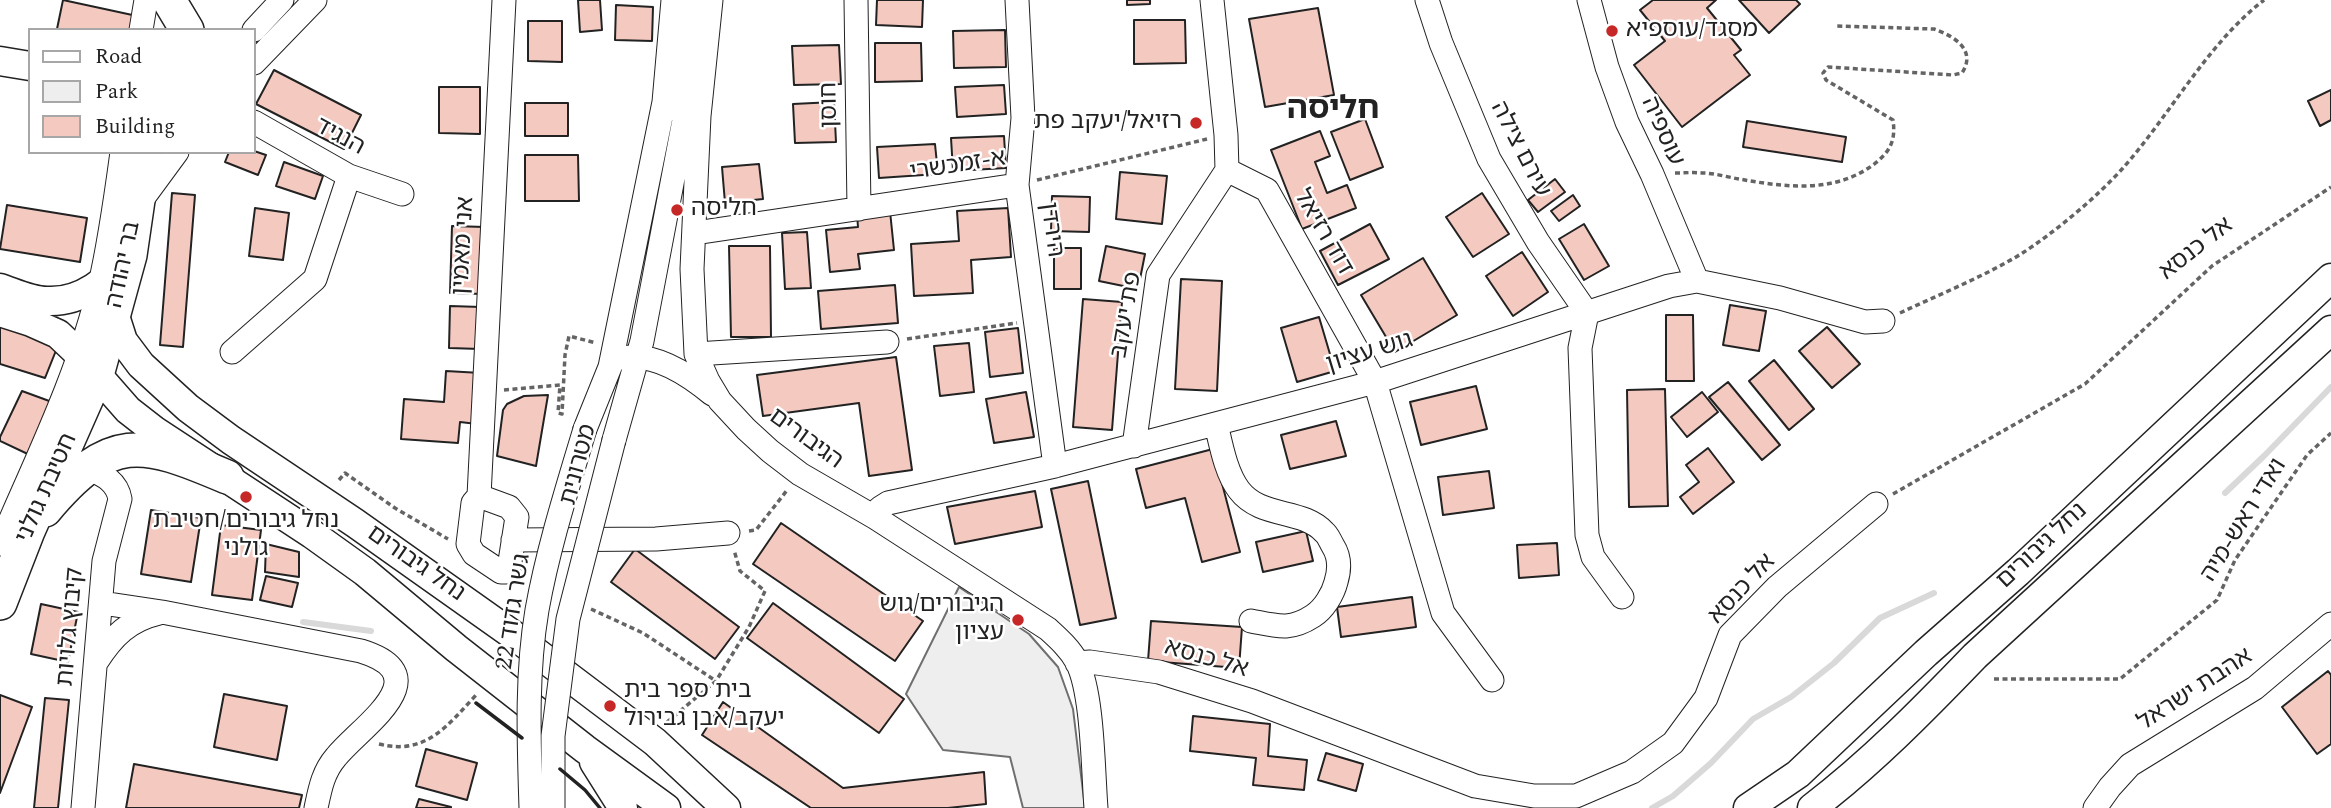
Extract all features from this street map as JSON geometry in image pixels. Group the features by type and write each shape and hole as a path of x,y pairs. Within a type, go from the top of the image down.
{"highway":[{"path":"164,28 169,0"},
{"path":"169,0 186,28"},
{"name":"בר יהודה","path":"87,364 115,316 130,255 145,154"},
{"name":"חטיבת גולני","path":"0,603 14,537 87,364"},
{"path":"14,537 88,468 120,451 146,449 183,458 227,477"}],"main road":[{"path":"0,61 28,66"},
{"path":"0,288 46,301 61,300 100,285 130,255"},
{"name":"נחל גיבורים","path":"1748,808 1798,775 2331,278"},
{"name":"נחל גיבורים","path":"0,312 49,329 66,340 128,410 155,431 365,572 456,648 585,749 666,808"},
{"name":"נחל גיבורים","path":"115,316 123,341 141,365 188,408 230,440 355,523 516,636 655,742 726,808"},
{"name":"נחל גיבורים","path":"1812,808 1835,791 1925,708 1975,656 2331,330"},
{"path":"585,749 623,808"}],"street":[{"path":"141,28 146,0"},
{"path":"256,28 282,0"},
{"path":"256,61 315,0"},
{"name":"אני מאמין","path":"474,554 467,539 473,503 478,496 504,0"},
{"path":"610,367 664,102 673,0"},
{"name":"מטרונית","path":"679,139 689,0"},
{"name":"מטרונית","path":"553,808 553,736 568,619 638,356 679,139 687,112 701,0"},
{"name":"הגיבורים","path":"711,0 699,116 692,303 696,354 720,401 770,452 800,474 876,518 1048,629 1065,645 1077,663 1089,717 1096,808"},
{"name":"חוסן","path":"856,0 859,209"},
{"name":"הירדן","path":"1017,0 1023,118 1017,185 1055,466"},
{"path":"1212,0 1227,170"},
{"name":"עירם צילה","path":"1427,0 1441,43 1489,159 1538,242 1587,313"},
{"name":"עוספיה","path":"1589,0 1607,67 1626,122 1652,174 1697,281"},
{"name":"הנגיד","path":"256,123 349,176 402,194"},
{"path":"87,364 122,154"},
{"path":"137,207 176,154"},
{"name":"דוד רזיאל","path":"1227,170 1267,190 1375,382 1443,613 1492,680"},
{"name":"פת יעקב","path":"1134,446 1158,275 1227,170"},
{"path":"232,352 315,279 349,176"},
{"name":"א-זמכשרי","path":"695,233 1017,185"},
{"name":"גוש עציון","path":"876,518 880,508 888,503 1055,466 1375,382 1669,286 1697,281 1758,293 1865,322 1882,321"},
{"path":"1587,313 1580,348 1587,535 1593,557 1622,597"},
{"path":"696,354 887,342"},
{"path":"610,367 622,359 638,356 658,362 682,373 720,401"},
{"name":"גשר גדוד 22","path":"531,808 531,677 537,611 565,493 585,429 610,367"},
{"path":"1216,424 1224,455 1238,489 1255,506 1307,521 1324,531 1336,552 1340,570 1334,589 1320,612 1299,625 1278,626 1251,621"},
{"name":"קיבוץ גלויות","path":"83,808 104,561 120,499 118,490 111,481 88,468"},
{"path":"474,554 501,572 506,572 509,568 517,517 509,507 478,496"},
{"name":"אל כנסא","path":"1077,663 1090,662 1159,672 1252,701 1475,786 1534,796 1576,796 1632,772 1673,744 1706,698 1730,635 1777,587 1876,504"},
{"path":"513,540 656,539 728,533"},
{"path":"102,603 361,651 379,657 390,665 395,689 379,717 336,757 321,782 316,808"},
{"path":"94,665 117,633 136,620 162,612"},
{"name":"אהבת ישראל","path":"2095,808 2130,765 2255,688 2331,624"}],"path":[{"path":"1882,321 2021,254 2076,212 2122,168 2200,67 2252,9 2264,0"},
{"path":"1652,174 1703,173 1774,186 1822,187 1861,173 1884,157 1892,146 1895,133 1893,120 1826,80 1823,73 1828,67 1954,75 1962,73 1968,64 1968,55 1962,46 1950,34 1934,29 1835,26"},
{"name":"א-זמכשרי","path":"1017,185 1226,135"},
{"name":"אל כנסא","path":"1876,504 2085,384 2212,266 2331,187"},
{"path":"887,342 1036,321"},
{"path":"484,391 560,385 558,414 562,414 565,355 569,336 574,337"},
{"name":"ואדי ראש-מיה","path":"1994,679 2120,679 2217,600 2235,560 2307,455 2331,433"},
{"path":"340,480 345,473 395,508 474,554"},
{"path":"660,728 716,681 749,627 765,591 740,571 728,533 757,530 800,474"},
{"path":"587,608 643,633 716,681"},
{"path":"356,738 390,747 408,747 424,743 452,721 480,690"}],"green space":[{"path":"959,587 1029,634 1058,667 1073,709 1085,808 1023,808 1010,757 943,750 906,694"}],"building":[{"path":"63,0 137,16 134,28 57,28"},
{"path":"578,0 600,0 602,30 580,32"},
{"path":"877,0 923,0 922,27 876,25"},
{"path":"1127,0 1150,0 1150,4 1127,5"},
{"path":"1653,0 1716,0 1707,8 1741,50 1734,55 1750,75 1682,127 1634,65 1665,41 1640,10"},
{"path":"1739,0 1796,0 1800,4 1769,33"},
{"path":"616,5 653,7 652,41 615,40"},
{"path":"1318,8 1334,95 1265,107 1249,19"},
{"path":"1134,20 1185,20 1186,63 1134,64"},
{"path":"528,21 562,21 562,62 528,61"},
{"path":"1005,30 1006,67 954,68 953,31"},
{"path":"875,43 921,43 922,81 875,82"},
{"path":"839,45 841,84 794,85 792,46"},
{"path":"274,70 361,115 344,149 256,104"},
{"path":"1004,85 1006,114 957,117 955,87"},
{"path":"439,87 480,87 480,134 439,133"},
{"path":"2331,90 2331,120 2320,126 2308,101"},
{"path":"834,102 836,142 795,143 793,104"},
{"path":"525,103 568,103 568,136 525,136"},
{"path":"1365,119 1383,167 1350,180 1331,132"},
{"path":"1747,121 1846,137 1842,162 1743,147"},
{"path":"1320,131 1330,156 1315,162 1327,193 1347,185 1356,208 1302,229 1271,150"},
{"path":"1004,136 1006,168 953,171 951,138"},
{"path":"935,144 938,174 879,178 877,147"},
{"path":"256,152 266,155 258,175 225,162 228,154 256,154"},
{"path":"525,155 578,155 579,201 525,201"},
{"path":"284,162 323,176 315,199 276,186"},
{"path":"759,164 763,199 725,203 722,167"},
{"path":"1120,172 1167,176 1162,224 1116,219"},
{"path":"1555,179 1565,192 1538,212 1528,200"},
{"path":"172,193 195,195 183,347 160,345"},
{"path":"1482,193 1509,234 1473,257 1446,217"},
{"path":"1573,195 1580,206 1559,221 1551,211"},
{"path":"1052,196 1090,197 1089,232 1051,231"},
{"path":"7,205 87,218 80,262 0,249"},
{"path":"255,208 289,213 283,260 249,256"},
{"path":"1008,208 1011,257 971,260 973,293 914,296 911,244 959,241 957,211"},
{"path":"890,211 894,250 858,254 860,269 830,272 826,230 858,227 857,214"},
{"path":"1370,224 1389,259 1338,285 1320,251"},
{"path":"1584,224 1609,266 1584,280 1559,239"},
{"path":"452,226 485,227 483,294 450,293"},
{"path":"807,232 811,288 785,289 782,233"},
{"path":"729,246 770,246 771,337 731,337"},
{"path":"1106,246 1145,254 1138,289 1099,281"},
{"path":"1054,248 1081,248 1081,289 1054,289"},
{"path":"1522,252 1548,292 1513,316 1486,276"},
{"path":"1423,258 1457,315 1395,352 1361,295"},
{"path":"1181,279 1222,281 1217,391 1175,389"},
{"path":"895,285 898,323 821,329 818,291"},
{"path":"1083,299 1122,302 1112,430 1073,427"},
{"path":"1730,305 1766,311 1759,351 1723,345"},
{"path":"450,306 481,307 480,349 449,348"},
{"path":"1666,315 1693,315 1694,381 1666,381"},
{"path":"1319,317 1335,371 1297,382 1281,328"},
{"path":"0,321 59,343 45,378 0,364"},
{"path":"1827,327 1860,364 1832,388 1799,351"},
{"path":"1018,328 1023,373 990,377 985,332"},
{"path":"969,343 974,392 940,396 934,346"},
{"path":"896,357 912,470 869,476 859,403 763,416 757,375"},
{"path":"1774,360 1814,409 1789,430 1749,381"},
{"path":"446,371 481,373 477,424 460,422 458,443 401,439 404,399 444,402"},
{"path":"1728,382 1780,445 1762,460 1709,397"},
{"path":"1476,386 1487,429 1421,445 1410,402"},
{"path":"1665,389 1668,506 1629,507 1627,390"},
{"path":"22,391 52,402 32,456 0,441"},
{"path":"1026,392 1034,437 994,443 986,399"},
{"path":"1702,392 1718,412 1687,437 1671,417"},
{"path":"548,395 536,466 497,456 503,410 507,404 524,396"},
{"path":"1336,421 1346,456 1290,469 1281,435"},
{"path":"1708,448 1734,482 1693,514 1680,497 1699,482 1686,465"},
{"path":"1213,449 1240,552 1202,562 1185,498 1146,508 1136,469"},
{"path":"1489,471 1494,508 1443,515 1438,477"},
{"path":"1088,481 1116,618 1080,625 1051,489"},
{"path":"1035,491 1042,527 955,544 947,507"},
{"path":"151,510 201,518 191,582 141,574"},
{"path":"781,523 923,621 895,661 753,564"},
{"path":"221,525 261,530 252,600 212,595"},
{"path":"1306,531 1313,561 1263,572 1256,542"},
{"path":"1557,543 1559,575 1519,578 1517,545"},
{"path":"266,544 299,552 299,577 265,572"},
{"path":"635,549 739,627 715,659 611,582"},
{"path":"266,576 298,583 292,607 260,600"},
{"path":"1412,597 1416,627 1341,637 1337,607"},
{"path":"773,603 904,699 879,733 747,638"},
{"path":"41,604 78,612 68,662 31,654"},
{"path":"1151,621 1242,627 1239,668 1148,661"},
{"path":"2328,671 2331,675 2331,744 2317,754 2282,707"},
{"path":"224,694 287,706 277,760 214,747"},
{"path":"0,695 32,707 0,793"},
{"path":"45,698 69,700 58,808 34,808"},
{"path":"723,702 843,788 984,772 986,804 948,808 811,808 702,735"},
{"path":"1193,716 1270,724 1268,756 1307,760 1304,790 1253,785 1256,758 1190,751"},
{"path":"426,749 477,763 467,800 416,786"},
{"path":"1326,753 1363,764 1356,791 1318,780"},
{"path":"134,764 302,795 299,808 126,808"},
{"path":"419,799 451,807 451,808 416,808"}],"waterway":[{"name":"נחל גיבורים","path":"2225,493 2331,387"},
{"path":"1652,808 1673,796 1711,763 1753,719 1791,697 1834,663 1880,618 1934,593"},
{"path":"303,622 371,631"}],"wall":[{"path":"476,703 522,738"},
{"path":"560,769 585,790 600,808"}],"place":[{"name":"מסגד/עוספיא","path":"1612,31"},
{"name":"רזיאל/יעקב פת","path":"1196,123"},
{"name":"חליסה","path":"677,210"},
{"name":"נחל גיבורים/חטיבת גולני","path":"246,497"},
{"name":"הגיבורים/גוש עציון","path":"1018,620"},
{"name":"בית ספר בית יעקב/אבן גבירול","path":"610,706"}],"district":[{"name":"חליסה","path":"1333,112"}]}
